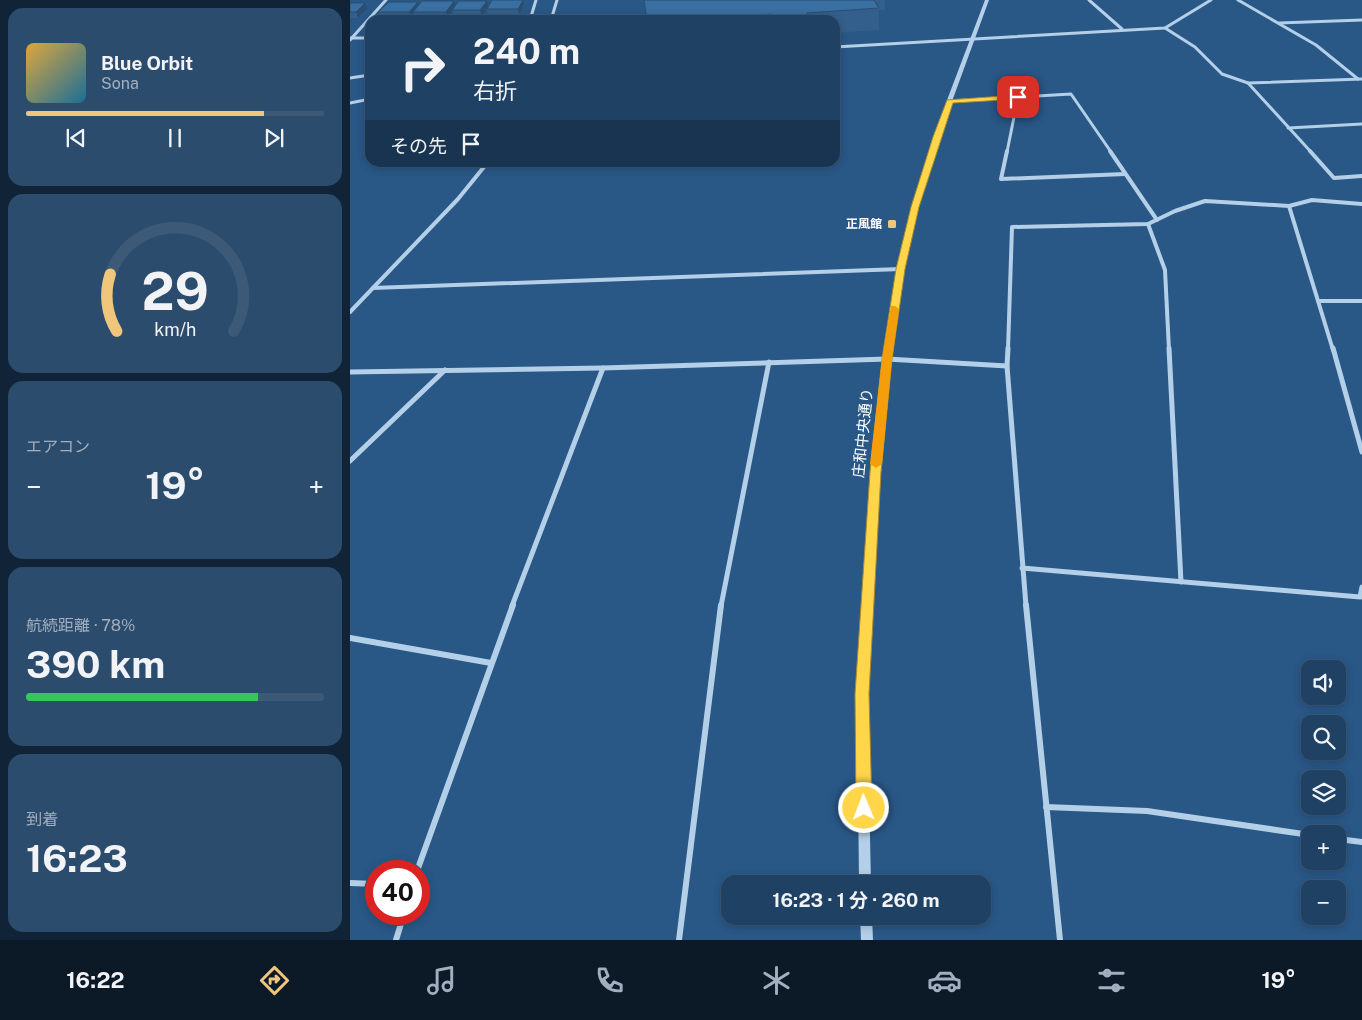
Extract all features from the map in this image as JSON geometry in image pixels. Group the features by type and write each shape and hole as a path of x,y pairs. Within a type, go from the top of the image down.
{"street":[{"path":"373,15 386,0"},
{"path":"532,15 536,0"},
{"path":"552,15 557,0"},
{"name":"庄和中央通り","path":"865,875 862,694 875,472 887,359 901,269 915,207 936,137 987,0"},
{"path":"1089,0 1122,29"},
{"path":"840,47 1165,28 1211,0"},
{"path":"1238,0 1316,45 1360,79"},
{"path":"1278,23 1362,20"},
{"path":"351,39 365,23"},
{"path":"1165,28 1195,47 1222,74 1248,83 1360,79"},
{"path":"351,39 365,38"},
{"path":"350,78 365,75"},
{"path":"1248,83 1334,178 1362,176"},
{"path":"950,101 1071,94 1157,220"},
{"path":"1018,97 1001,179 1126,174"},
{"path":"350,103 365,100"},
{"path":"1288,128 1362,124"},
{"path":"350,312 458,199 484,167"},
{"path":"1060,940 1022,568 1007,366 1012,227 1148,224 1175,211 1205,201 1289,206 1312,200 1362,204"},
{"path":"1289,206 1319,301 1362,452"},
{"path":"1148,224 1165,270 1181,582"},
{"path":"373,288 901,269"},
{"path":"1319,301 1362,301"},
{"path":"350,372 604,368 887,359 1007,366"},
{"path":"679,940 723,588 769,362"},
{"path":"421,860 491,664 604,368"},
{"path":"350,461 445,370"},
{"path":"1022,568 1360,596 1362,587"},
{"path":"350,638 491,664"},
{"path":"1046,807 1147,811 1301,834"},
{"path":"1346,840 1362,842"},
{"path":"350,883 365,884"},
{"path":"396,940 401,925"},
{"path":"866,925 866,940"}],"building":[{"path":"492,0 523,0 518,9 487,9"},
{"path":"644,0 874,0 879,8 807,13 808,15 646,15"},
{"path":"422,1 454,1 446,12 413,12"},
{"path":"459,1 487,1 480,10 452,10"},
{"path":"389,2 418,2 409,12 378,12"},
{"path":"350,3 365,3 356,12 350,12"}],"slow traffic":[{"path":"876,464 887,359 895,309"}],"place":[{"name":"正風館","path":"892,224"}],"route":[{"path":"864,808 862,694 875,472 887,359 901,269 915,207 936,137 950,101 1018,97"}]}
